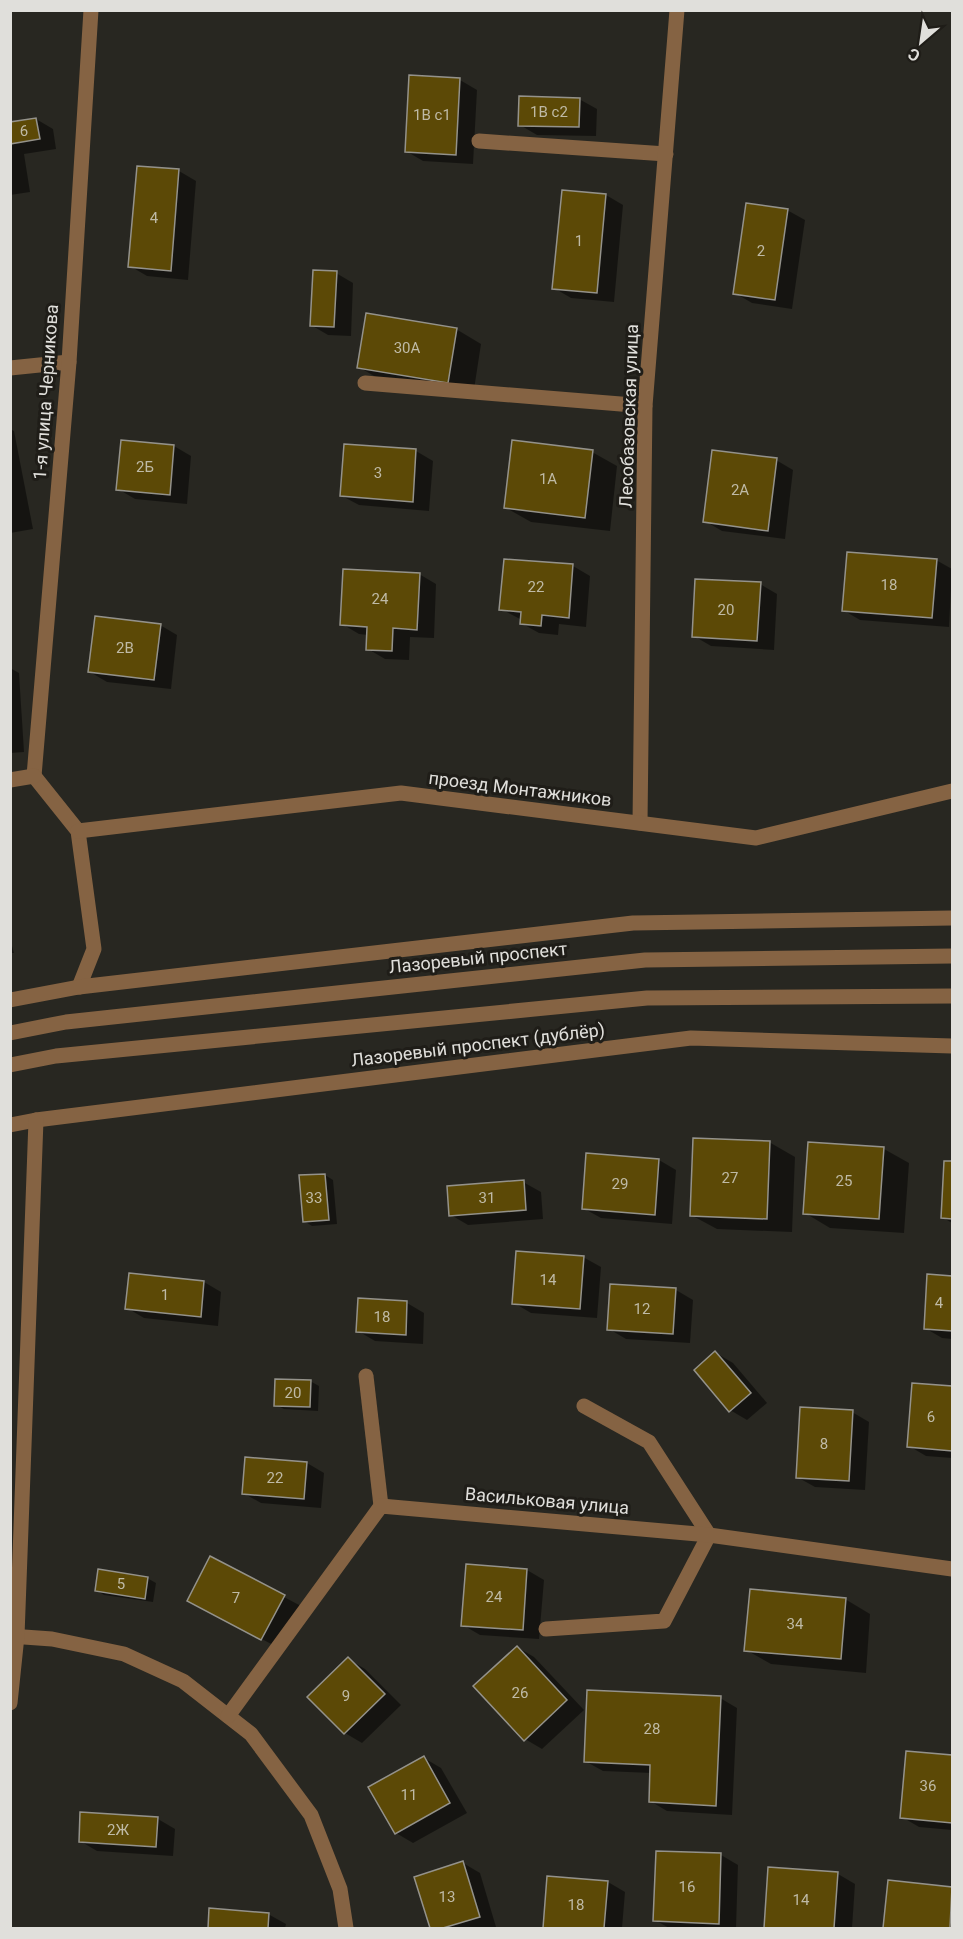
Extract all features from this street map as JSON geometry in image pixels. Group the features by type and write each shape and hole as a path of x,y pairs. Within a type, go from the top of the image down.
{"street":[{"name":"1-я улица Черникова","path":"34,776 69,362 91,10"},
{"name":"Лесобазовская улица","path":"640,824 645,406 677,10"},
{"path":"479,141 666,154"},
{"path":"10,368 69,362"},
{"path":"365,383 645,406"},
{"path":"10,780 34,776 78,831 94,949 80,987"},
{"name":"проезд Монтажников","path":"78,831 401,793 756,838 952,791"},
{"path":"10,1000 80,987 633,923 952,918"},
{"name":"Лазоревый проспект","path":"10,1033 66,1022 645,960 952,956"},
{"path":"10,1065 56,1056 647,998 952,996"},
{"name":"Лазоревый проспект (дублёр)","path":"10,1125 691,1038 952,1047"},
{"path":"10,1703 36,1120"},
{"path":"228,1716 381,1506 366,1376"},
{"path":"546,1629 664,1621 709,1535 649,1442 584,1406"},
{"name":"Васильковая улица","path":"381,1506 709,1535 952,1569"},
{"path":"14,1636 52,1639 124,1654 183,1681 251,1734 311,1815 340,1889 346,1929"}],"building":[{"path":"409,75 460,78 456,155 405,152"},
{"path":"519,96 580,98 579,127 518,126"},
{"path":"36,118 40,139 10,144 10,122"},
{"path":"137,166 179,169 171,271 128,267"},
{"path":"562,190 606,194 597,293 552,289"},
{"path":"746,203 788,209 775,300 733,294"},
{"path":"313,270 337,271 334,327 310,326"},
{"path":"366,313 457,328 448,383 357,368"},
{"path":"121,440 174,445 170,495 116,490"},
{"path":"512,440 593,450 585,518 504,508"},
{"path":"344,444 416,449 413,502 340,496"},
{"path":"712,450 777,458 768,531 703,522"},
{"path":"847,552 937,559 932,618 842,611"},
{"path":"504,559 573,564 569,618 542,615 541,626 520,624 521,612 499,610"},
{"path":"343,569 420,573 417,630 393,628 392,651 366,650 367,627 340,625"},
{"path":"695,579 761,582 757,641 692,637"},
{"path":"95,616 161,624 154,680 88,672"},
{"path":"693,1138 770,1141 767,1219 690,1216"},
{"path":"808,1142 884,1147 879,1219 803,1214"},
{"path":"586,1153 659,1159 655,1215 582,1209"},
{"path":"944,1161 952,1161 952,1219 941,1218"},
{"path":"325,1174 329,1220 303,1222 299,1175"},
{"path":"524,1180 526,1210 449,1216 447,1186"},
{"path":"516,1251 584,1256 580,1309 512,1304"},
{"path":"129,1273 204,1281 201,1317 125,1309"},
{"path":"927,1274 952,1276 952,1331 924,1329"},
{"path":"610,1284 676,1288 673,1334 607,1330"},
{"path":"358,1298 407,1301 406,1335 356,1332"},
{"path":"715,1351 751,1393 729,1412 694,1370"},
{"path":"275,1379 311,1380 310,1407 274,1406"},
{"path":"912,1383 952,1386 952,1451 907,1447"},
{"path":"800,1407 853,1410 849,1481 796,1478"},
{"path":"245,1457 307,1462 304,1499 242,1494"},
{"path":"210,1556 285,1595 261,1640 187,1601"},
{"path":"466,1564 527,1569 523,1630 461,1626"},
{"path":"98,1569 148,1577 145,1599 95,1591"},
{"path":"750,1589 846,1598 841,1659 744,1651"},
{"path":"517,1646 567,1700 524,1741 473,1686"},
{"path":"348,1657 385,1694 344,1734 307,1697"},
{"path":"587,1690 721,1696 716,1806 649,1802 650,1765 584,1762"},
{"path":"906,1751 952,1755 952,1823 900,1818"},
{"path":"424,1756 450,1803 395,1834 368,1787"},
{"path":"80,1812 158,1817 156,1847 79,1842"},
{"path":"656,1851 721,1853 719,1924 653,1921"},
{"path":"463,1861 480,1917 443,1928 430,1928 414,1877"},
{"path":"768,1867 838,1872 834,1928 764,1928"},
{"path":"547,1876 608,1881 604,1928 543,1928"},
{"path":"888,1880 952,1887 950,1928 883,1928"},
{"path":"209,1908 269,1913 268,1928 208,1928"}]}
